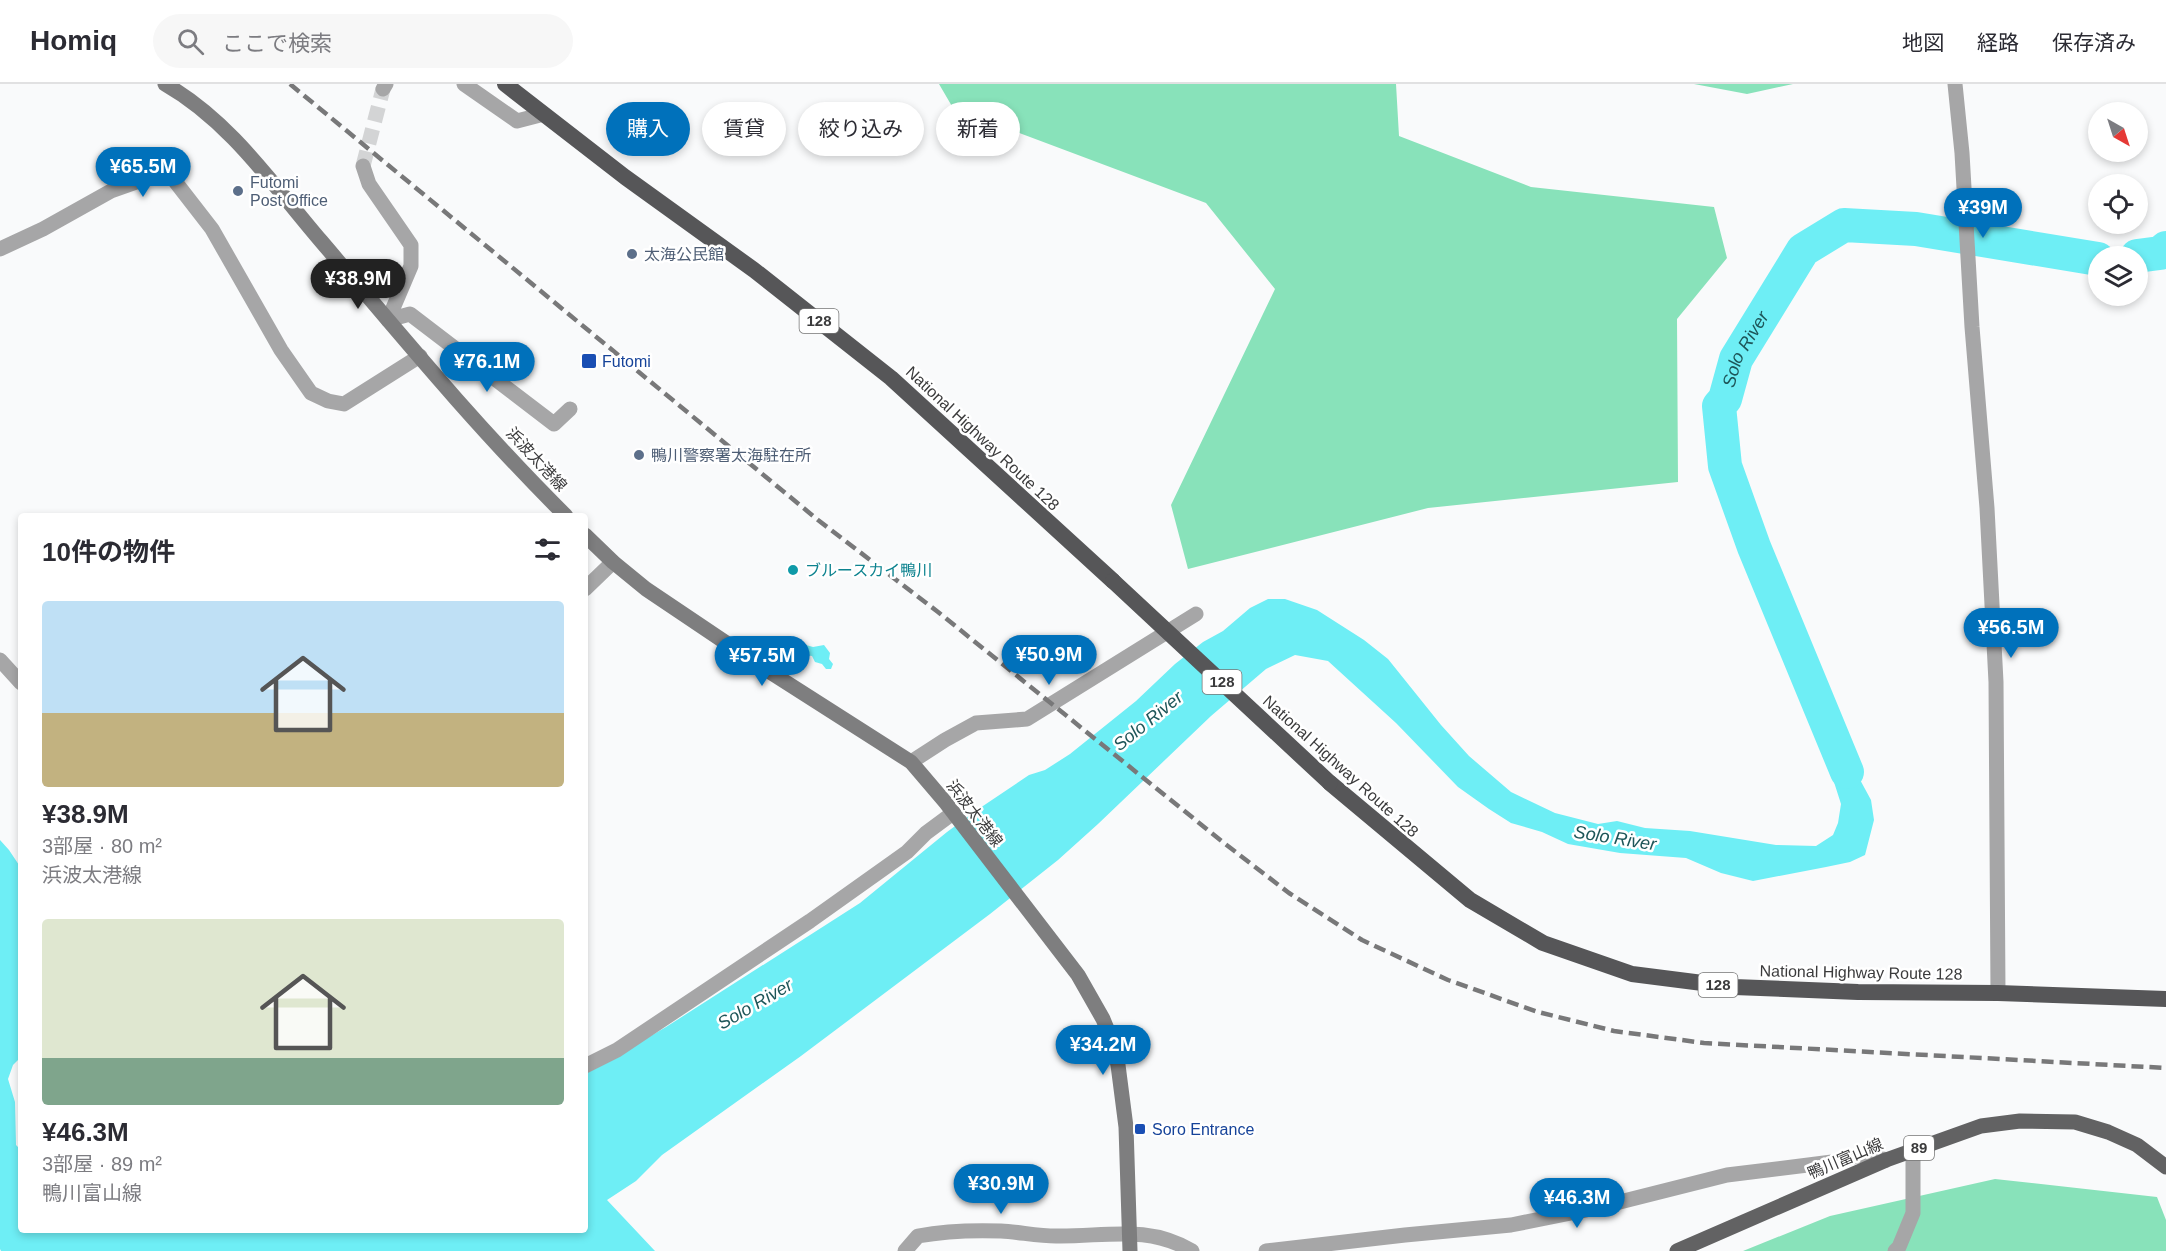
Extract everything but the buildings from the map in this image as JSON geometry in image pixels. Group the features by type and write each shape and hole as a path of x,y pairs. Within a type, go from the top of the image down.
{"highway":[{"name":"National Highway Route 128","path":"505,84 625,177 754,270 891,378 1330,783 1470,900 1543,943 1632,974 1734,987 2166,999"}],"main road":[{"name":"浜波太港線","path":"165,84 192,101 228,132 388,320 507,454 563,513"},
{"name":"浜波太港線","path":"588,538 646,589 911,762 1078,975 1103,1019 1112,1041 1123,1096 1131,1233 1130,1251"},
{"name":"鴨川富山線","path":"1677,1251 1886,1160 1981,1126 2020,1121 2075,1122 2108,1132 2137,1145 2166,1167"}],"street":[{"path":"464,84 517,120 544,114"},
{"path":"1954,84 1962,153 1972,327 1987,508 1996,682 1998,993"},
{"path":"363,166 369,184 411,245 411,266 388,320"},
{"path":"0,249 43,229 111,191 159,174 167,175 174,180 212,229 281,350 311,393 328,401 344,404 420,356"},
{"path":"388,320 410,314 554,424 570,409"},
{"path":"588,586 613,562"},
{"path":"911,762 976,723 1027,719 1197,614"},
{"path":"0,660 18,680"},
{"path":"588,1065 618,1050 810,921 907,852 926,833 956,817"},
{"path":"1895,1251 1899,1247 1913,1213 1913,1150"},
{"path":"1266,1251 1405,1234 1511,1225 1596,1208 1727,1175 1832,1162 1867,1154 1886,1160"},
{"path":"905,1251 918,1236 945,1231 1000,1231 1056,1236 1131,1233 1171,1240 1192,1251"}],"green space":[{"path":"939,84 1396,84 1399,136 1531,187 1714,207 1727,258 1677,319 1678,482 1428,508 1188,569 1171,505 1275,289 1206,203 1020,133 1020,102 950,102"},
{"path":"1694,84 1793,84 1747,94"},
{"path":"1995,1179 2157,1197 2166,1220 2166,1251 1743,1251 1830,1216"}],"water":[{"path":"1268,599 1285,599 1317,610 1364,640 1388,659 1469,756 1511,792 1555,813 1598,824 1617,821 1645,828 1690,831 1776,845 1816,846 1833,835 1838,823 1841,804 1826,757 1831,722 1849,750 1858,776 1871,800 1874,820 1865,855 1850,862 1753,881 1721,873 1686,858 1620,853 1568,844 1542,832 1511,823 1489,809 1458,787 1396,723 1328,661 1295,655 1266,669 1211,716 1058,860 990,914 801,1056 662,1155 636,1181 607,1200 655,1251 1,1251 0,840 18,864 18,1060 13,1065 8,1079 15,1102 16,1145 18,1147 18,1233 588,1233 588,1072 666,1027 860,903 977,810 1029,775 1045,770 1070,754 1136,701 1175,664 1203,642 1223,631 1250,608"},
{"path":"806,645 813,647 824,645 830,653 829,659 833,664 831,669 826,669 822,664 815,662 812,656 804,655 802,649"}],"waterway":[{"name":"Solo River","path":"1847,772 1754,547 1725,466 1719,406 1725,399 1736,359 1803,250 1844,225 1916,229 2088,257"},
{"name":"Solo River","path":"2148,255 2160,253 2166,248"}],"tunnel":[{"path":"363,166 383,89"}],"railway":[{"path":"290,84 818,520 938,612 1224,843 1289,893 1362,940 1448,980 1538,1012 1614,1031 1704,1043 2166,1068"}],"place":[{"name":"Futomi Post Office","path":"238,191"},
{"name":"太海公民館","path":"632,254"},
{"name":"Futomi","path":"589,361"},
{"name":"鴨川警察署太海駐在所","path":"639,455"},
{"name":"ブルースカイ鴨川","path":"793,570"},
{"name":"Soro Entrance","path":"1140,1129"}]}
